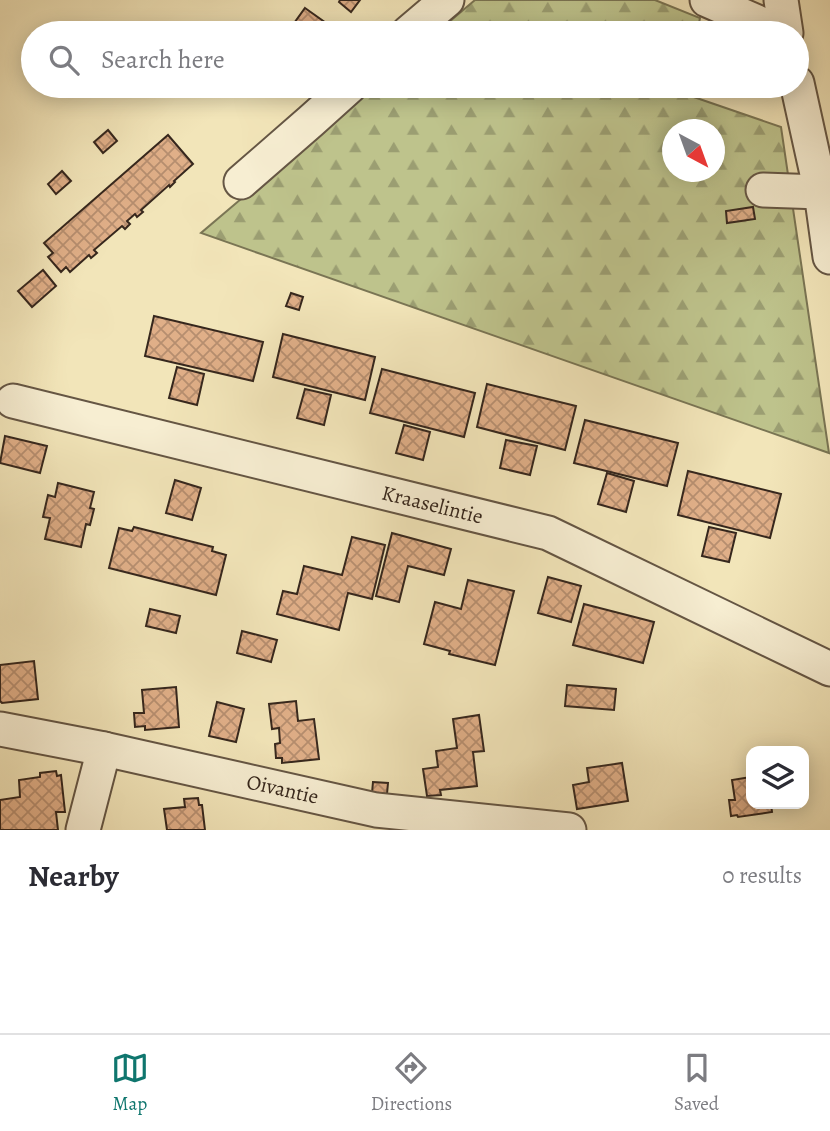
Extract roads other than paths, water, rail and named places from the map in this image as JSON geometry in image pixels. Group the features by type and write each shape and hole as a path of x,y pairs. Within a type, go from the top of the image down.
{"street":[{"path":"422,21 447,0"},
{"path":"707,0 756,21"},
{"path":"781,0 783,21"},
{"path":"241,182 336,98"},
{"path":"800,98 821,192 830,257"},
{"path":"763,190 821,192"},
{"name":"Kraaselintie","path":"13,401 548,533 830,669"},
{"name":"Oivantie","path":"0,729 104,749 374,820 569,830"},
{"path":"83,830 104,749"}]}
